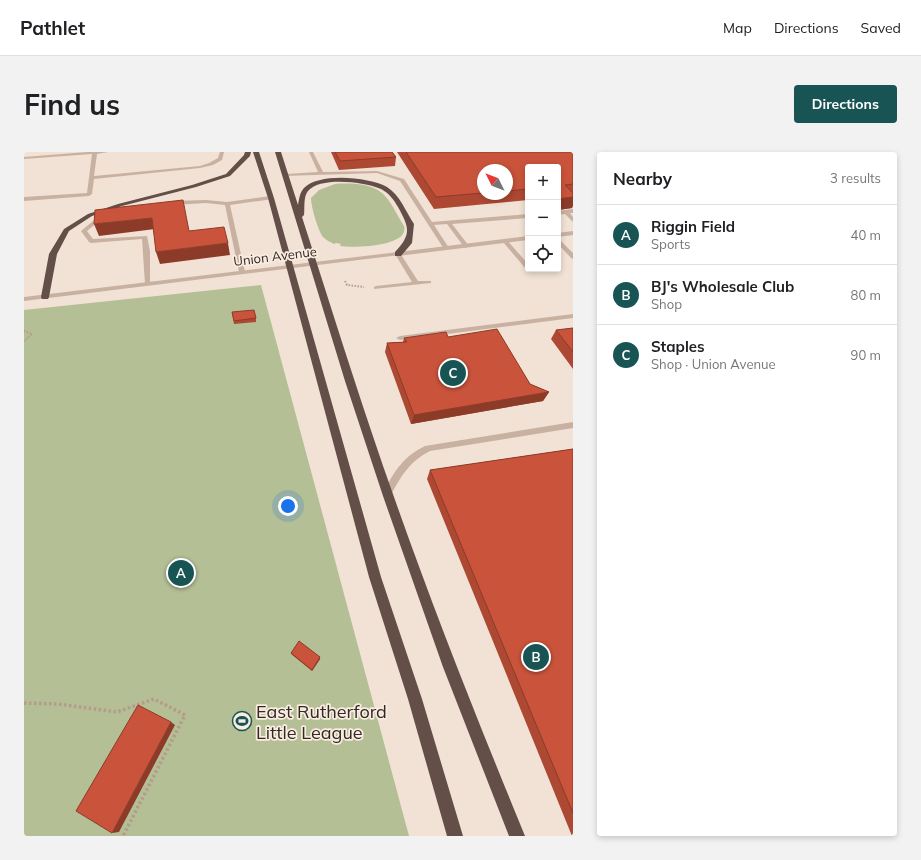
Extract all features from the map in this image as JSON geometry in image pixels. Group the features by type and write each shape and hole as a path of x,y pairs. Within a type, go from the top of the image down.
{"highway":[{"path":"45,296 54,254 66,230 90,215 120,205 194,186 228,175 247,156 248,152"},
{"path":"256,152 271,198 375,577 415,699 455,836"},
{"path":"278,152 315,264 350,381 388,492 476,738 517,836"},
{"path":"301,220 303,194 308,187 323,182 346,179 375,185 391,193 411,224 408,243 398,254"}],"street":[{"path":"561,235 573,233"},
{"name":"Union Avenue","path":"24,299 525,238"},
{"path":"561,243 573,257"}],"lane":[{"path":"24,199 89,194 95,152"},
{"path":"24,158 106,152"},
{"path":"92,178 200,167 211,164 220,159 222,152"},
{"path":"311,152 321,174"},
{"path":"286,176 377,172 402,180 446,248"},
{"path":"164,204 200,201 220,202 227,204 271,198"},
{"path":"227,204 242,272"},
{"path":"142,206 104,214 84,231 91,241 145,237 148,284"},
{"path":"561,213 573,211"},
{"path":"566,212 573,220"},
{"path":"431,224 525,216"},
{"path":"449,223 466,246"},
{"path":"505,241 525,264"},
{"path":"398,254 416,283"},
{"path":"376,288 429,282"},
{"path":"400,338 573,316"},
{"path":"388,492 403,464 416,453 428,448 573,425"}],"path":[{"path":"345,281 348,285 376,288"},
{"path":"24,331 32,334 24,341"},
{"path":"24,703 58,704 117,712 154,699 185,716 123,836"}],"green space":[{"path":"335,184 369,186 381,192 391,204 404,226 404,233 390,242 379,245 356,247 340,246 341,244 334,244 325,239 317,224 311,198 319,190"},
{"path":"261,285 409,836 24,836 24,310"}],"building":[{"path":"335,152 392,152 396,157 340,161"},
{"path":"406,152 573,152 573,184 565,185 573,193 573,197 561,199 561,164 525,164 525,189 513,190 513,164 477,164 477,194 436,197"},
{"path":"183,200 189,231 224,227 228,243 156,252 152,218 94,224 95,210"},
{"path":"254,310 256,318 234,321 232,312"},
{"path":"573,328 573,352 556,330"},
{"path":"497,329 530,384 549,392 414,415 387,343 407,342 404,338 446,332 448,337"},
{"path":"573,449 573,813 430,470"},
{"path":"299,641 320,657 312,670 291,653"},
{"path":"138,705 171,722 112,833 76,811"}],"place":[{"name":"Staples","path":"453,373"},
{"name":"Riggin Field","path":"181,573"},
{"name":"BJ's Wholesale Club","path":"536,657"},
{"name":"East Rutherford Little League","path":"242,721"}]}
